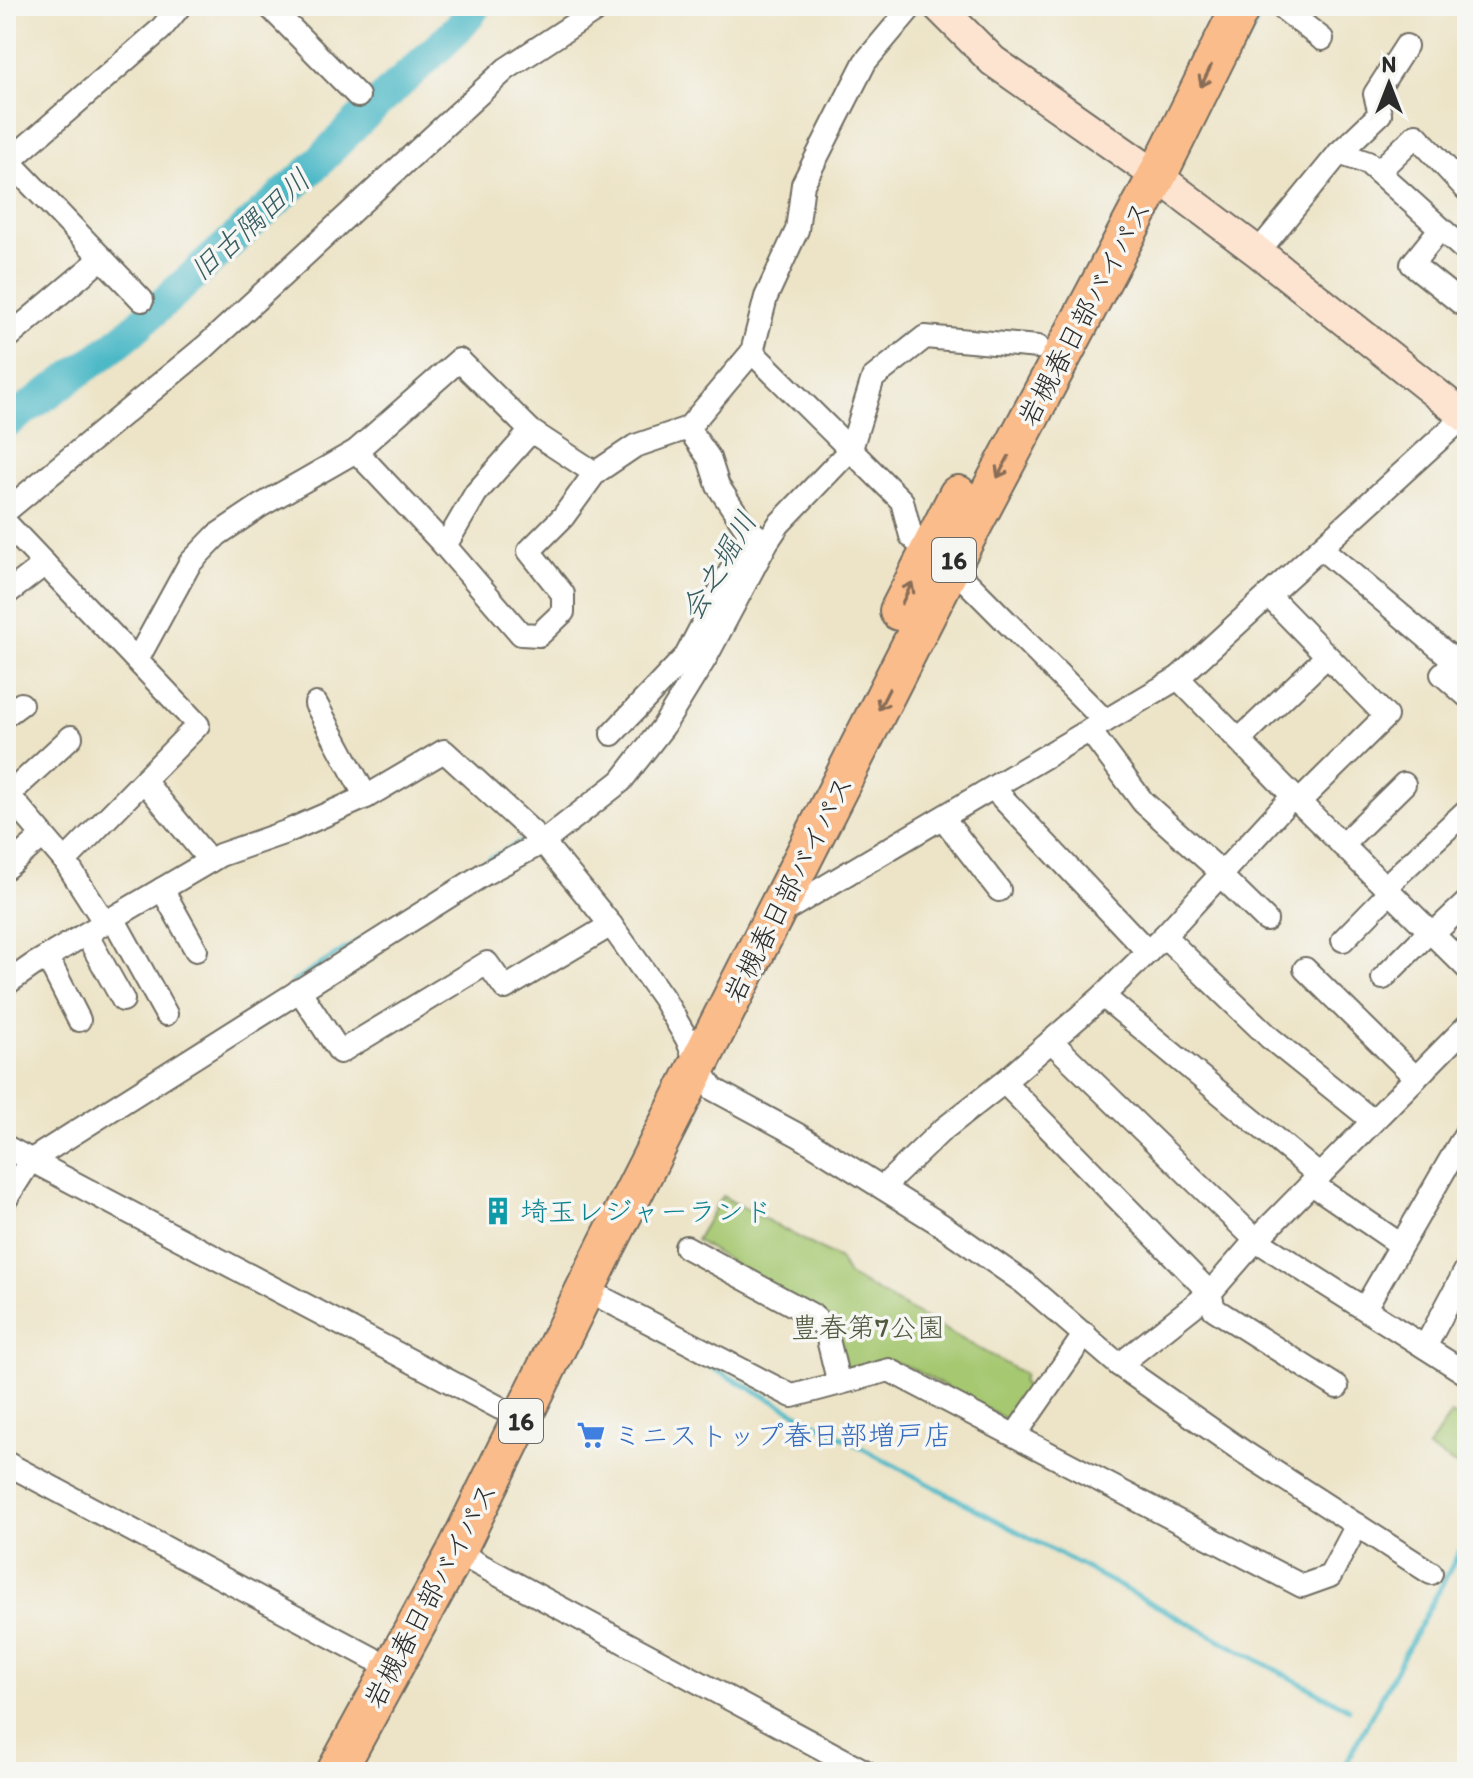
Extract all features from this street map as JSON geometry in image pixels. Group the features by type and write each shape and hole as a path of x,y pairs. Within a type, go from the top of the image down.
{"highway":[{"name":"岩槻春日部バイパス","path":"310,1772 500,1408 692,1053 939,559 1146,168 1212,6"},
{"name":"岩槻春日部バイパス","path":"336,1772 456,1552 585,1289 692,1053 774,916 1038,347 1241,6"}],"street":[{"path":"142,300 7,161 160,30 180,6"},
{"path":"269,6 358,96"},
{"path":"6,511 206,346 506,69 602,6"},
{"path":"356,451 445,546 521,634 539,635 563,612 563,594 529,551 563,517 595,473 635,446 688,428 752,352 766,297 797,230 803,184 865,62 912,6"},
{"path":"774,916 1178,678 1466,416 1258,252 1146,168 993,61 938,6"},
{"path":"1280,6 1322,39"},
{"path":"1258,252 1339,153 1380,114 1375,94 1406,46"},
{"path":"1378,172 1416,135 1467,190"},
{"path":"1339,153 1368,163 1467,252"},
{"path":"1440,229 1412,264 1467,308"},
{"path":"6,339 102,258"},
{"path":"6,1199 30,1161 484,874 543,842 621,781 663,727 685,672 686,656 759,537 779,524 843,442 873,378 925,337 1038,347"},
{"path":"752,352 902,501 911,536 939,559 1098,726 1143,802 1266,920"},
{"path":"137,660 190,563 217,535 260,506 356,451 459,360 531,431 595,473"},
{"path":"688,428 709,458 718,486 759,537"},
{"path":"445,546 476,493 531,431"},
{"path":"6,523 198,725 65,861"},
{"path":"1321,548 1461,655 1442,674 1467,696"},
{"path":"6,594 45,564"},
{"path":"883,1187 940,1132 1004,1082 1103,996 1156,944 1220,873 1386,716 1269,596"},
{"path":"1239,740 1327,656"},
{"path":"612,734 685,672"},
{"path":"1178,678 1467,968"},
{"path":"316,704 366,797"},
{"path":"71,737 7,795 65,861 101,925 166,1014"},
{"path":"6,984 210,861 366,797 444,751 543,842 611,925 663,998 713,1089 798,1135 883,1187 1023,1282 1119,1365 1245,1453 1431,1573"},
{"path":"144,781 210,861"},
{"path":"1342,845 1404,784"},
{"path":"993,788 1156,944 1373,1121"},
{"path":"1343,940 1388,890 1465,812 1467,814"},
{"path":"943,818 999,890"},
{"path":"6,868 43,836"},
{"path":"162,889 196,950"},
{"path":"1383,978 1467,902"},
{"path":"101,925 123,1000"},
{"path":"299,990 340,1052 487,963 505,988 611,925"},
{"path":"47,957 79,1020"},
{"path":"1305,969 1416,1078"},
{"path":"1103,996 1316,1180 1401,1245"},
{"path":"1119,1365 1210,1293 1256,1240 1467,1026"},
{"path":"1051,1041 1256,1240 1467,1374"},
{"path":"1004,1082 1210,1293 1214,1309 1337,1387"},
{"path":"1365,1308 1467,1131"},
{"path":"8,1148 500,1408"},
{"path":"686,1247 812,1315 825,1327 837,1376"},
{"path":"1425,1347 1467,1268"},
{"path":"585,1289 650,1314 792,1396 889,1370 1302,1586 1330,1576 1357,1525"},
{"path":"1015,1435 1085,1334"},
{"path":"6,1463 372,1658"},
{"path":"456,1552 866,1772"}],"green space":[{"name":"豊春第7公園","path":"722,1196 839,1259 848,1275 1024,1374 1022,1383 1035,1392 1020,1417 1010,1422 911,1368 891,1361 842,1370 829,1324 696,1240"},
{"path":"1467,1404 1467,1472 1428,1448 1451,1414 1458,1418"}],"waterway":[{"name":"旧古隅田川","path":"6,423 131,332 318,163 358,121 454,32 475,6"},
{"name":"会之堀川","path":"1243,48 1265,6"},
{"name":"会之堀川","path":"870,367 900,337 919,330"},
{"name":"会之堀川","path":"762,530 775,512"},
{"name":"会之堀川","path":"481,863 529,838"},
{"path":"292,983 361,939"},
{"path":"662,1341 1349,1709"},
{"path":"1341,1772 1467,1538"}],"place":[{"name":"埼玉レジャーランド","path":"498,1211"},
{"name":"ミニストップ春日部増戸店","path":"591,1435"}]}
